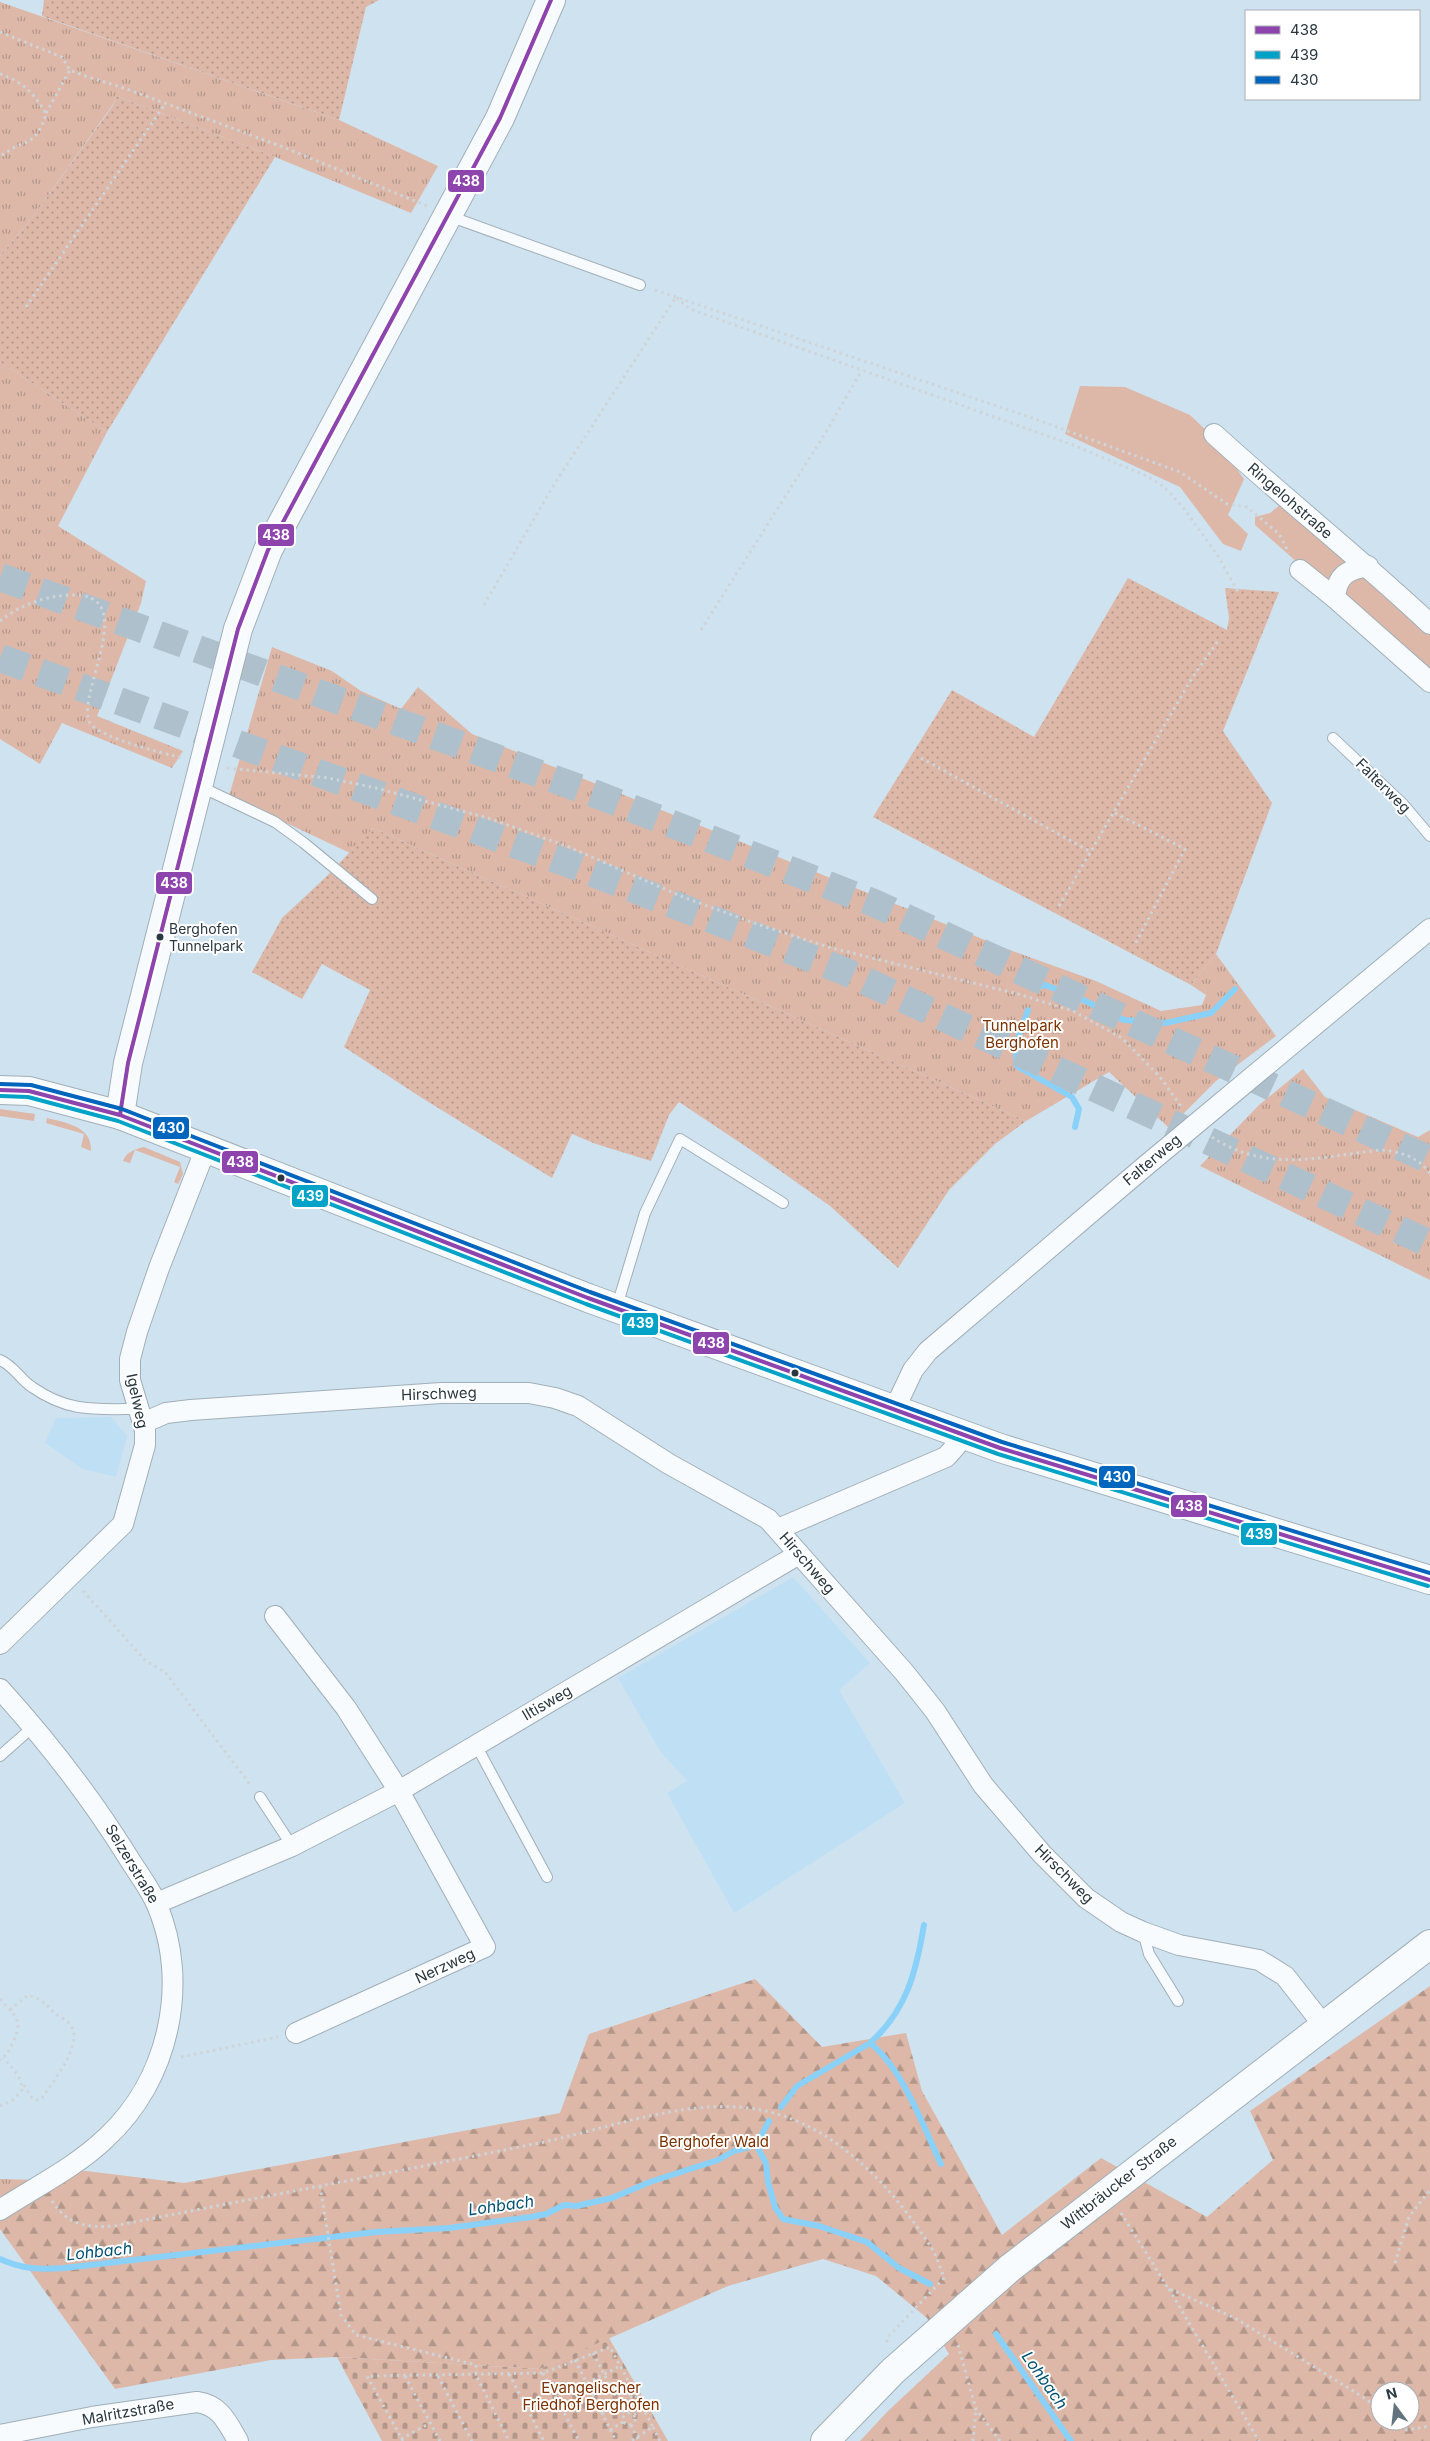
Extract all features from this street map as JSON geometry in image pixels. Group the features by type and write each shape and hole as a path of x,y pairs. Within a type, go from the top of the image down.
{"street":[{"path":"120,1115 128,1063 238,629 268,550 500,118 551,0"},
{"name":"Ringelohstraße","path":"1214,434 1270,485 1368,566 1430,624"},
{"path":"1335,598 1336,584 1350,569 1368,566"},
{"path":"1300,570 1335,598 1430,682"},
{"name":"Falterweg","path":"895,1408 913,1370 928,1351 1194,1125 1430,930"},
{"path":"0,1090 28,1091 120,1115 616,1308 1048,1464 1430,1580"},
{"name":"Igelweg","path":"0,1644 122,1524 145,1445 141,1416 130,1380 130,1359 137,1332 206,1148"},
{"name":"Hirschweg","path":"141,1416 191,1410 442,1393 529,1393 555,1398 578,1406 669,1464 768,1519 904,1672 935,1711 983,1785 1042,1854 1086,1898 1121,1922 1179,1945 1260,1960 1285,1976 1325,2027"},
{"path":"778,1529 946,1457 956,1446 961,1432"},
{"name":"Iltisweg","path":"157,1903 292,1846 399,1791 799,1554"},
{"path":"275,1616 346,1708 399,1791"},
{"name":"Selzerstraße","path":"0,1689 60,1757 81,1789 100,1812 157,1903 167,1938 173,1984 168,2035 152,2078 132,2109 106,2138 81,2158 0,2210"},
{"name":"Nerzweg","path":"296,2033 485,1947 399,1791"},
{"name":"Wittbräucker Straße","path":"825,2441 893,2371 1010,2268 1325,2027 1430,1944"},
{"name":"Malritzstraße","path":"0,2435 92,2417 197,2402 207,2403 217,2409 238,2441"},
{"path":"0,2435 3,2441"}],"lane":[{"path":"448,216 640,285"},
{"name":"Falterweg","path":"1333,738 1403,804 1430,836"},
{"path":"198,785 275,822 304,842 372,899"},
{"path":"616,1308 646,1214 680,1139 783,1203"},
{"path":"0,1360 15,1370 29,1385 40,1393 67,1406 141,1416"},
{"path":"0,1756 34,1726"},
{"path":"476,1745 547,1877"},
{"path":"260,1796 292,1846"},
{"path":"1143,1932 1149,1954 1178,2001"}],"path":[{"path":"0,32 62,57 70,70 365,179 448,216"},
{"path":"0,157 7,151 31,141 41,132 46,114 70,70"},
{"path":"0,74 25,86 38,98 46,114"},
{"path":"26,308 165,104"},
{"path":"640,285 1032,418 1180,472 1227,504 1247,508 1279,534 1300,570"},
{"path":"676,297 690,309 960,407 1074,445 1149,477 1164,488 1187,513 1218,556 1238,592"},
{"path":"484,605 555,483 676,297"},
{"path":"700,630 826,432 862,370"},
{"path":"0,621 18,608 46,598 73,594 93,600 100,606 105,633 99,666 86,705 89,721 95,729 132,744 175,756"},
{"path":"1059,906 1192,678 1218,642"},
{"path":"921,758 1091,852"},
{"path":"234,770 328,778 376,788 488,818 561,844 683,897 754,923 828,947 1018,994 1074,1012 1110,1030 1140,1054 1160,1077 1194,1125 1233,1149 1268,1159 1303,1160 1393,1150 1418,1161 1430,1174"},
{"path":"1115,812 1185,849 1134,946"},
{"path":"97,1604 146,1661 165,1672 260,1796"},
{"path":"0,1999 18,2020 19,2025 18,2033 2,2059 22,2082 32,2098 37,2100 42,2098 61,2072 70,2054 75,2036 72,2026 42,1999 28,1995 10,2010"},
{"path":"160,2058 179,2058 296,2033"},
{"path":"0,2106 19,2096 22,2090 22,2082"},
{"path":"42,2183 58,2210 68,2220 78,2225 91,2227 114,2226 544,2142 676,2112 717,2106 759,2109 781,2114 832,2141 864,2165 889,2191 931,2246 944,2278 888,2337 884,2352"},
{"path":"320,2186 341,2315 356,2335 476,2365 476,2376 509,2441"},
{"path":"1396,2263 1409,2217 1430,2190"},
{"path":"1107,2192 1168,2288 1259,2441"},
{"path":"1168,2288 1235,2318 1370,2402"},
{"path":"946,2323 956,2336 976,2409 973,2441"},
{"path":"430,2423 402,2440 367,2376 476,2376 543,2373 610,2347 660,2441"},
{"path":"593,2353 625,2414"},
{"path":"575,2360 616,2441"},
{"path":"586,2383 620,2366"},
{"path":"543,2373 579,2441"},
{"path":"509,2374 544,2441"},
{"path":"405,2376 440,2441"},
{"path":"438,2376 472,2441"},
{"path":"602,2414 635,2394"},
{"path":"634,2415 643,2409"},
{"path":"976,2409 1000,2441"},
{"path":"625,2414 634,2415"},
{"path":"623,2422 622,2417 625,2414"},
{"path":"631,2425 635,2420 634,2415"},
{"path":"610,2430 623,2422"},
{"path":"623,2422 631,2425"},
{"path":"631,2425 638,2439"},
{"path":"631,2441 638,2439 653,2427"}],"shaded area":[{"path":"111,1417 127,1436 116,1477 83,1469 45,1443 56,1418"},
{"path":"793,1577 870,1663 839,1690 905,1803 734,1913 667,1793 687,1781 660,1751 618,1678"}],"green space":[{"path":"44,0 379,0 366,7 339,120 42,16"},
{"path":"0,2 339,120 438,166 411,213 275,157 116,96 114,103 32,218 0,256"},
{"path":"116,96 275,157 107,432 0,362 0,256 32,218 114,104"},
{"path":"0,362 107,432 58,526 146,581 141,603 97,716 183,751 172,768 62,723 40,764 0,739"},
{"path":"1080,386 1125,387 1190,415 1213,437 1244,479 1228,515 1248,534 1241,551 1223,544 1180,487 1065,434"},
{"path":"1280,505 1348,559 1331,582 1323,585 1255,525 1255,517 1270,513"},
{"path":"1354,576 1370,577 1430,631 1430,673 1345,601 1342,588"},
{"path":"1128,578 1227,630 1229,618 1225,588 1279,592 1223,731 1272,803 1216,954 1191,985 873,817 952,690 1034,737"},
{"name":"Tunnelpark Berghofen","path":"272,647 332,671 361,691 401,709 418,687 472,734 1010,950 1096,981 1161,1011 1202,1005 1206,995 1191,985 1216,954 1276,1036 1216,1081 1169,1128 1109,1072 1026,1121 373,828 350,853 229,796"},
{"path":"373,828 1026,1121 995,1144 949,1190 898,1268 830,1206 679,1102 669,1115 651,1161 596,1144 572,1134 552,1178 422,1098 344,1047 370,990 322,964 302,999 252,972 282,918 326,877"},
{"path":"1303,1069 1325,1097 1418,1137 1430,1130 1430,1280 1200,1166 1259,1105"},
{"path":"0,1109 35,1114 34,1121 0,1116"},
{"path":"47,1118 70,1124 83,1131 90,1143 91,1151 81,1147 84,1134 46,1123"},
{"path":"144,1147 180,1162 183,1174 178,1184 174,1182 180,1167 135,1150 130,1163 123,1161 129,1153 134,1150"},
{"name":"Berghofer Wald","path":"755,1979 822,2047 906,2033 922,2091 1002,2235 1101,2158 1207,2217 1273,2160 1250,2111 1430,1986 1430,2441 860,2441 888,2411 949,2354 927,2318 876,2276 823,2259 728,2286 540,2369 337,2357 271,2360 115,2389 0,2229 0,2218 70,2169 184,2183 560,2113 589,2034"},
{"path":"0,2179 40,2180 0,2202"},
{"name":"Evangelischer Friedhof Berghofen","path":"609,2338 668,2441 382,2441 337,2357 540,2369"}],"waterway":[{"path":"1037,987 1045,985 1077,997 1124,1020 1165,1023 1211,1013 1235,989"},
{"path":"1028,1010 1015,1046 1017,1066 1072,1097 1079,1109 1075,1127"},
{"path":"870,2043 893,2017 908,1989 924,1925"},
{"path":"781,2107 797,2086 870,2043 882,2054 902,2083 941,2164"},
{"path":"756,2145 769,2121"},
{"name":"Lohbach","path":"0,2259 31,2268 64,2268 376,2232 449,2228 531,2217 546,2214 564,2205 576,2206 612,2198 650,2182 718,2160 734,2151 756,2145 766,2163 768,2182 775,2207 783,2219 819,2226 867,2242 899,2268 930,2284"},
{"name":"Lohbach","path":"996,2334 1071,2441"}],"tunnel":[{"path":"0,577 598,795 874,903 1430,1160"},
{"path":"0,658 570,864 844,971 1430,1244"}],"transit line":[{"name":"438","path":"120,1115 128,1063 238,629 268,550 500,118 551,0"},
{"name":"430","path":"0,1084 31,1085 122,1109 590,1292 1002,1442 1430,1573"},
{"name":"438","path":"0,1090 29,1091 120,1115 588,1298 1000,1448 1430,1580"},
{"name":"439","path":"0,1096 28,1097 118,1121 586,1304 998,1454 1428,1586"}],"place":[{"name":"Berghofen Tunnelpark","path":"160,937"}]}
